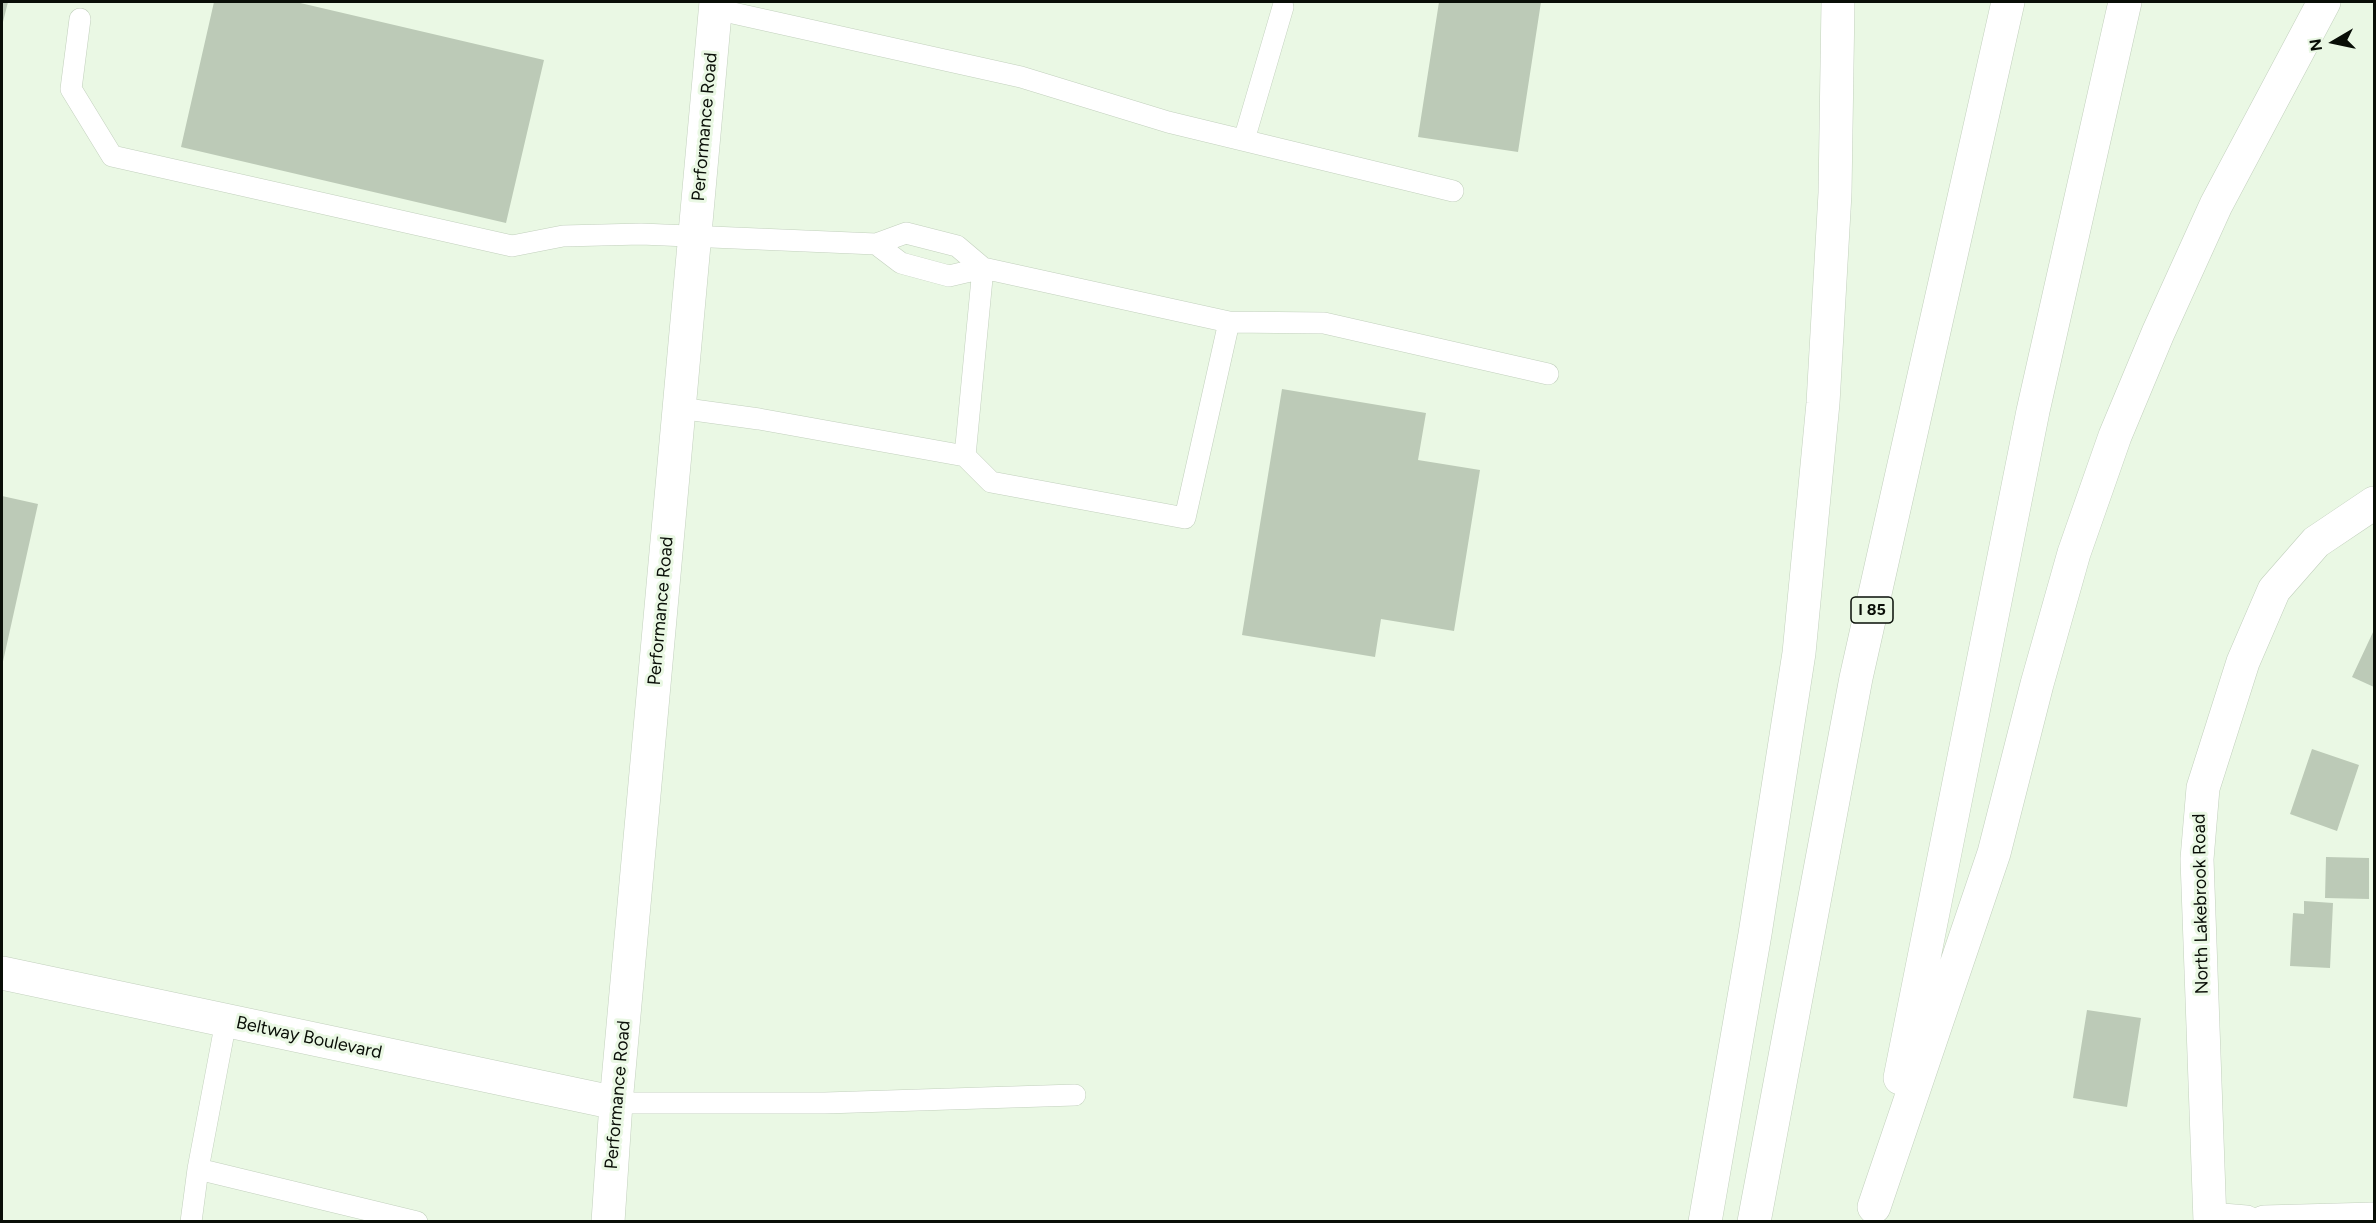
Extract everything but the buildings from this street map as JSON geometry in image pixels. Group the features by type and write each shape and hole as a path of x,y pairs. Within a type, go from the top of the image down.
{"main road":[{"path":"1705,1221 1755,934 1799,653 1824,391 1835,193 1838,2"},
{"name":"I 85","path":"1754,1221 1856,678 2008,2"},
{"path":"1873,1214 2033,411 2125,2"},
{"path":"1873,1214 1994,853 2034,695 2074,553 2115,436 2158,333 2216,205 2324,2"},
{"name":"Performance Road","path":"608,1221 616,1103 716,5"},
{"name":"North Lakebrook Road","path":"2210,1220 2198,859 2203,788 2243,662 2274,590 2316,542 2374,503"},
{"name":"Beltway Boulevard","path":"2,973 616,1103"},
{"path":"2264,1221 2374,1219"},
{"path":"2210,1220 2246,1221"}],"lane":[{"path":"716,5 1021,77 1168,122 1453,191"},
{"path":"1244,140 1283,7"},
{"path":"80,19 70,89 112,156 512,246 563,236 640,234 876,244 906,233 957,246 983,268"},
{"path":"876,244 901,263 949,276 983,268 1229,322 1324,323 1548,374"},
{"path":"965,456 983,268"},
{"path":"679,408 759,419 965,456 991,482 1185,518 1229,322"},
{"path":"191,1221 198,1169 226,1021"},
{"path":"616,1103 825,1103 1075,1095"},
{"path":"198,1169 417,1221"}]}
